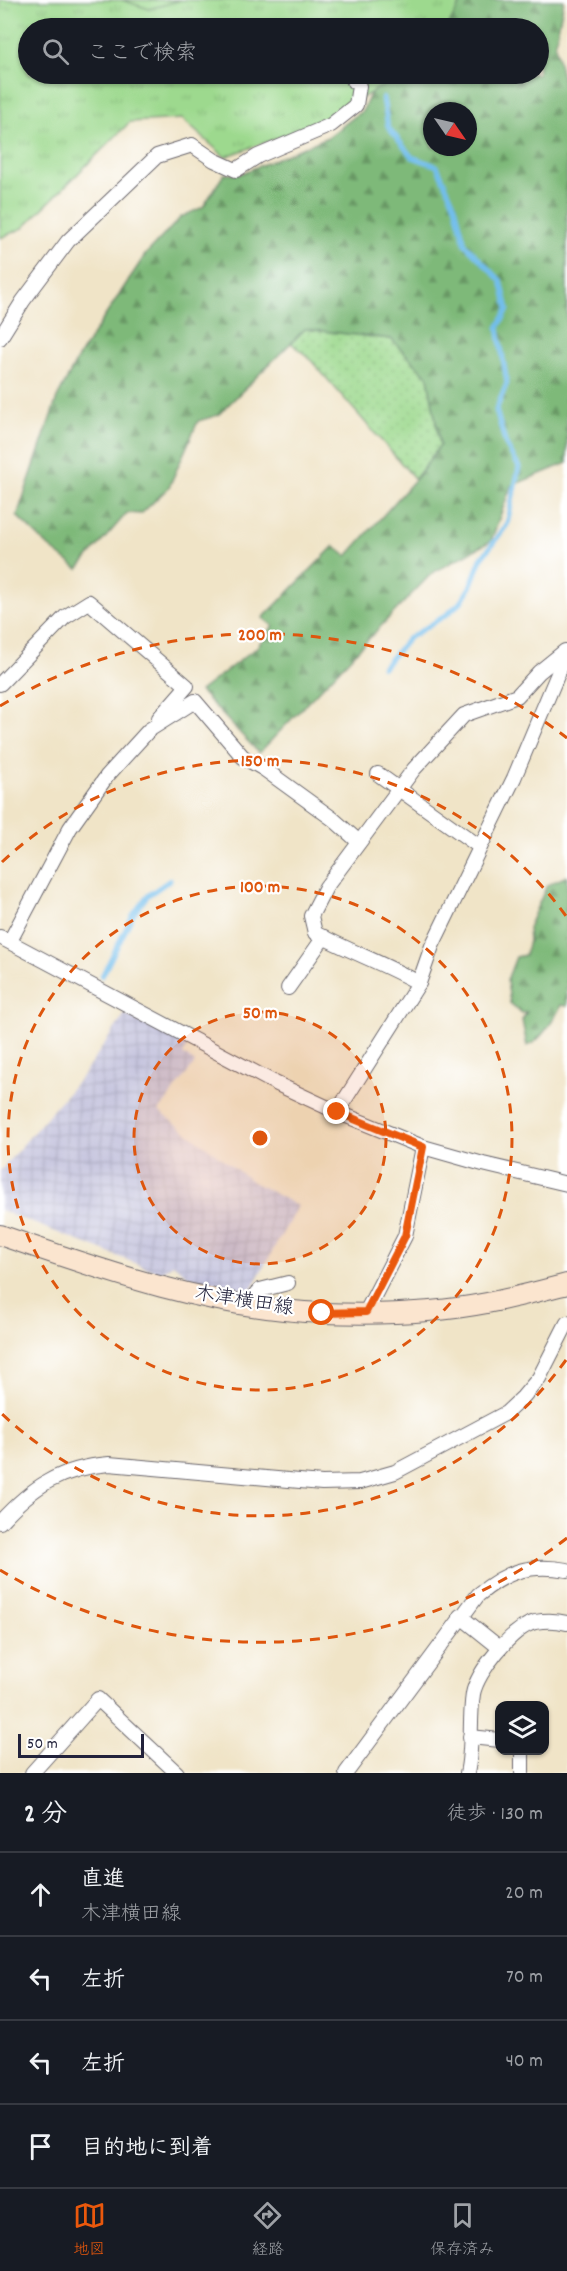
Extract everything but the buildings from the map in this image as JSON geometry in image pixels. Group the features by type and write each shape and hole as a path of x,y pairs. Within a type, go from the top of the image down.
{"main road":[{"name":"木津横田線","path":"0,1235 154,1286 247,1305 322,1313 402,1312 485,1303 567,1284"}],"street":[{"path":"0,338 23,301 68,241 157,156 192,145 214,160 236,170 258,156 331,125 356,105 359,86 357,84"},
{"path":"0,684 65,617 89,602 187,686 107,776 70,828 5,939 275,1083 337,1112 423,1147 567,1184"},
{"path":"419,983 315,933 311,915 326,887 414,769 464,715 517,696 539,672 567,651"},
{"path":"337,1112 419,983 432,946 514,778 567,651"},
{"path":"149,730 195,701 243,757 264,769 333,819 359,842"},
{"path":"378,774 480,847"},
{"path":"288,988 324,937"},
{"path":"366,1312 405,1236 423,1147"},
{"path":"247,1305 260,1290 288,1283"},
{"path":"0,1522 18,1502 42,1484 59,1475 92,1466 118,1465 322,1483 360,1482 395,1472 506,1413 539,1378 567,1323"},
{"path":"346,1773 460,1616 478,1595 496,1580 527,1568 567,1570"},
{"path":"460,1616 500,1648"},
{"path":"467,1773 473,1692 481,1675 500,1648 521,1629 533,1622 555,1620 567,1623"},
{"path":"32,1773 98,1699 177,1773"},
{"path":"470,1737 495,1740"},
{"path":"522,1755 522,1773"}],"shaded area":[{"path":"125,1014 187,1046 183,1054 195,1063 159,1111 253,1182 298,1206 250,1291 189,1277 173,1264 160,1273 0,1210 0,1171 83,1075"}],"green space":[{"path":"0,0 462,0 452,18 18,18 18,84 386,84 317,124 225,157 182,119 130,122 23,228 0,238"},
{"path":"122,0 181,0 149,9"},
{"path":"462,0 564,0 555,45 567,100 567,463 511,486 491,541 432,573 259,753 200,691 257,647 273,626 263,618 334,546 347,556 420,474 440,445 428,377 391,339 305,329 218,415 198,421 169,487 141,514 127,513 78,569 49,547 17,516 57,398 79,356 145,255 181,217 203,207 224,174 240,174 328,137 363,110 372,90 384,84 549,84 549,18 452,18"},
{"path":"305,329 391,339 428,377 440,445 415,479 308,357 291,343"},
{"path":"567,876 567,1006 561,1005 542,1034 527,1046 522,1020 527,1012 522,1013 510,1003 507,980 516,957 525,955 529,941 528,928 547,885"}],"waterway":[{"path":"383,98 388,127 412,157 437,166 455,206 465,244 501,281 508,309 498,328 507,383 496,410 506,445 519,467 507,525 481,559 470,587 461,602 446,615 409,638 383,667"},
{"path":"102,976 133,915 147,896 170,880"}],"route":[{"path":"322,1313 366,1312 405,1236 423,1147 337,1112"}]}
